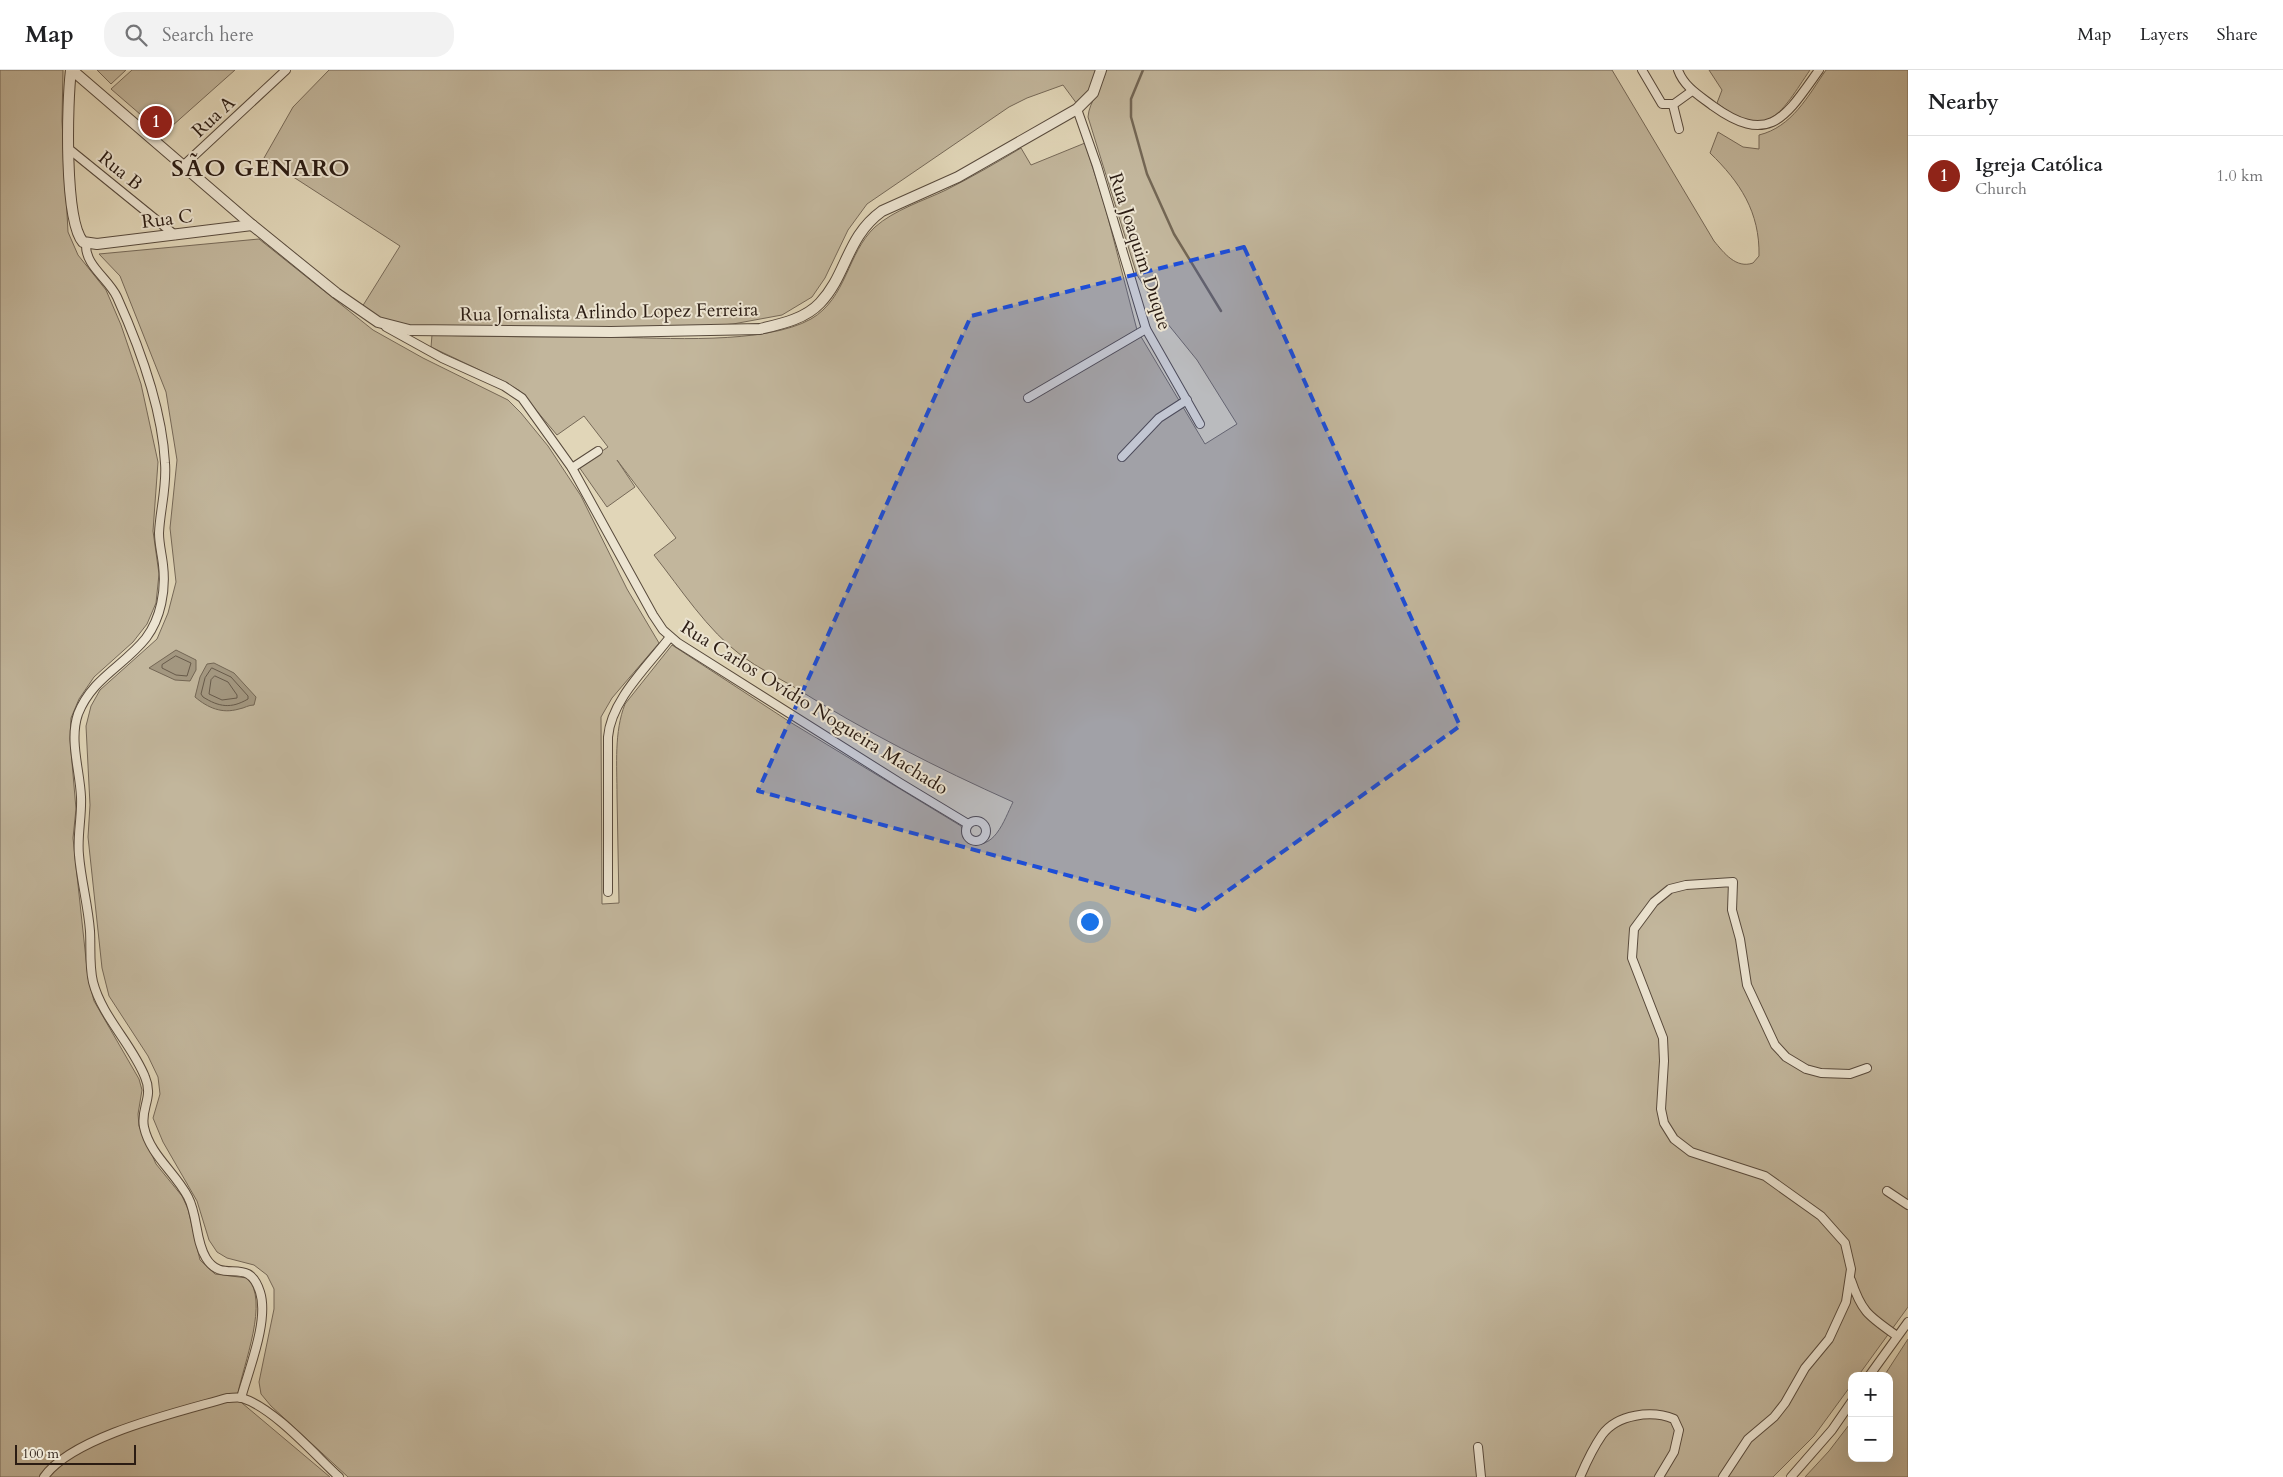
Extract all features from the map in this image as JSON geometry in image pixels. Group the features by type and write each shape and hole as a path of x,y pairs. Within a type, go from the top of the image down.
{"street":[{"path":"71,70 68,94 69,149 75,225 81,240 86,244 87,257 110,283 145,371 158,415 165,462 159,538 164,568 164,590 158,616 147,637 101,678 82,706 76,719 75,736 81,795 78,850 90,928 91,968 93,983 103,1006 146,1078 150,1094 143,1115 144,1128 159,1158 181,1184 190,1201 202,1250 207,1261 216,1268 250,1274 261,1294 261,1324 241,1398"},
{"name":"Rua Carlos Ovídio Nogueira Machado","path":"71,70 252,225 336,293 378,322 442,358 504,386 522,398 572,468 653,615 670,637 786,713 968,824"},
{"name":"Rua A","path":"184,165 286,70"},
{"name":"Rua Jornalista Arlindo Lopez Ferreira","path":"378,322 395,327 418,330 611,332 745,330 784,323 807,313 820,303 832,286 860,232 876,215 958,177 1077,109 1093,93 1101,70"},
{"path":"1642,70 1659,102 1673,105 1692,91"},
{"path":"1678,70 1692,91 1730,118 1745,124 1761,125 1776,120 1790,110 1818,70"},
{"path":"1673,105 1679,129"},
{"name":"Rua Joaquim Duque","path":"1077,109 1106,194 1146,330 1200,424"},
{"name":"Rua B","path":"69,149 175,236"},
{"name":"Rua C","path":"86,244 175,236 252,225"},
{"path":"1028,398 1146,330"},
{"path":"1122,457 1159,418 1186,400"},
{"path":"572,468 598,451"},
{"path":"608,892 608,736 610,722 613,713 626,694 670,637"},
{"path":"1723,1477 1748,1439 1774,1416 1785,1403 1805,1368 1829,1339 1846,1302 1852,1269 1845,1243 1821,1216 1766,1176 1691,1152 1674,1139 1664,1123 1661,1109 1664,1061 1663,1038 1632,958 1634,929 1638,920 1661,894 1670,889 1686,885 1733,882 1732,910 1740,939 1747,985 1775,1045 1786,1057 1806,1069 1821,1073 1850,1074 1867,1068"},
{"path":"1886,1191 1908,1205"},
{"path":"1851,1278 1857,1300 1864,1309 1897,1336"},
{"path":"1872,1372 1908,1322"},
{"path":"44,1477 58,1461 100,1439 227,1398 241,1398 258,1406 284,1426 339,1477"},
{"path":"1791,1477 1832,1430 1848,1407"},
{"path":"1580,1477 1603,1434 1626,1418 1648,1414 1660,1414 1674,1419 1679,1430 1674,1452 1660,1477"},
{"path":"1478,1448 1481,1477"}],"highlighted area":[{"path":"1244,247 1460,726 1199,911 758,791 971,316"}],"shaded area":[{"path":"0,70 63,70 62,121 68,232 78,255 106,290 121,325 141,384 158,462 153,531 159,574 156,603 147,624 133,642 94,677 79,699 71,718 70,739 76,809 73,838 88,978 94,1001 139,1079 142,1090 138,1114 139,1126 156,1164 182,1196 188,1209 200,1260 215,1274 247,1278 253,1288 256,1301 256,1316 238,1393 242,1403 330,1477 0,1477"},
{"path":"97,70 126,70 111,84"},
{"path":"132,70 235,70 163,134 111,89"},
{"path":"329,70 1096,70 1090,92 1077,104 1063,85 1027,98 1009,107 867,204 848,230 825,278 812,297 782,315 733,324 696,327 413,326 378,317 362,307 400,246 264,158 293,107"},
{"path":"1106,70 1612,70 1714,241 1731,259 1741,264 1747,264 1753,263 1759,256 1756,225 1752,212 1739,187 1710,153 1718,132 1743,147 1759,149 1759,135 1771,131 1790,118 1806,100 1826,70 1908,70 1908,1307 1861,1372 1848,1372 1848,1389 1814,1436 1773,1477 348,1477 271,1406 261,1394 259,1382 274,1309 274,1289 267,1275 254,1265 227,1258 217,1252 209,1240 197,1201 163,1142 153,1118 160,1094 158,1077 148,1056 109,996 102,968 88,837 90,805 86,726 91,706 100,690 157,639 168,613 176,582 170,528 177,460 166,392 120,276 99,254 259,239 373,330 423,358 508,400 548,446 581,496 627,589 659,643 612,698 601,717 602,904 619,903 617,760 621,715 625,704 672,645 790,722 961,826 967,841 976,844 984,843 991,839 1002,826 1013,802 874,734 761,668 729,646 706,622 654,555 676,538 617,460 635,487 607,507 579,467 608,447 584,416 557,435 520,391 431,347 432,335 685,339 768,333 791,327 811,319 823,310 840,288 858,249 875,227 883,221 909,206 956,185 1021,148 1031,165 1085,143 1106,210 1137,330 1205,444 1237,424 1197,360 1167,323 1137,275 1088,117 1091,105"},
{"path":"1709,70 1810,70 1782,109 1772,117 1761,121 1749,121 1734,115 1717,103 1722,90"},
{"path":"1908,1339 1908,1477 1805,1477 1829,1451 1848,1426 1848,1462 1893,1462 1893,1372 1887,1372"}],"water":[{"path":"176,650 196,660 196,670 190,681 175,680 149,668"},
{"path":"214,663 234,673 256,697 254,705 227,711 210,707 195,697 200,677 207,664"}],"waterway":[{"path":"1143,70 1131,99 1131,117 1147,174 1174,234 1221,311"}],"place":[{"name":"Igreja Católica","path":"156,122"}],"district":[{"name":"SÃO GENARO","path":"261,168"}]}
